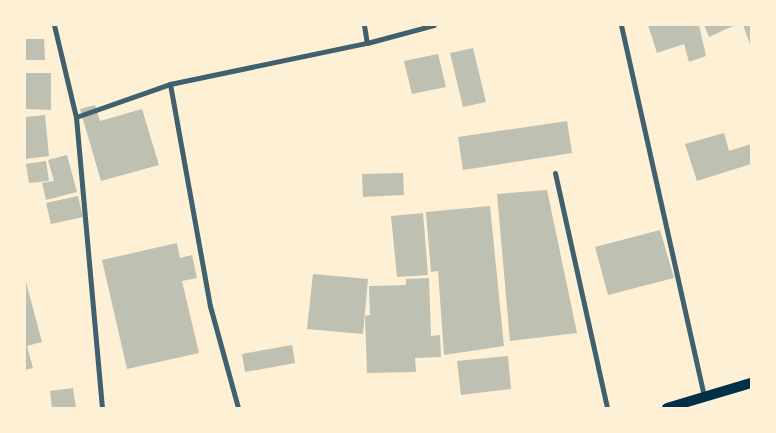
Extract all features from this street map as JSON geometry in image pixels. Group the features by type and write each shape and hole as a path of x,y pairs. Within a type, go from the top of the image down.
{"main road":[{"path":"667,408 751,384"}],"street":[{"path":"54,25 76,117 102,408"},
{"path":"364,25 367,43"},
{"path":"76,117 170,84 367,43 434,25"},
{"path":"621,25 704,397"},
{"path":"170,84 210,306 238,408"},
{"path":"554,173 606,408"}],"building":[{"path":"648,25 699,25 706,56 689,62 684,44 657,53"},
{"path":"704,25 735,25 709,37"},
{"path":"743,25 751,25 751,47"},
{"path":"25,39 44,39 45,60 25,60"},
{"path":"473,48 486,102 463,107 450,53"},
{"path":"438,54 446,87 412,94 404,61"},
{"path":"26,73 51,73 51,110 26,109"},
{"path":"95,105 100,121 142,109 159,165 101,181 80,109"},
{"path":"45,115 49,156 25,159 25,117"},
{"path":"567,121 572,153 463,170 458,137"},
{"path":"724,133 729,151 751,144 751,164 697,181 685,144"},
{"path":"67,155 77,192 46,200 42,183 54,181 48,160"},
{"path":"46,161 49,181 29,183 26,164"},
{"path":"403,173 404,195 363,197 362,174"},
{"path":"547,190 577,333 510,341 497,194"},
{"path":"78,196 83,217 51,224 46,203"},
{"path":"490,206 504,346 444,355 438,271 431,272 426,212"},
{"path":"423,213 428,275 397,277 391,216"},
{"path":"660,230 674,278 608,295 595,247"},
{"path":"177,243 180,258 192,255 197,278 182,281 199,353 127,369 102,260"},
{"path":"313,274 368,279 363,334 307,329"},
{"path":"25,278 42,342 27,346 33,368 25,370"},
{"path":"429,278 431,336 440,335 441,357 415,358 416,372 367,373 365,316 370,315 369,286 406,285 406,279"},
{"path":"292,345 295,363 245,372 242,354"},
{"path":"508,356 511,389 461,395 457,361"},
{"path":"73,388 76,408 52,408 50,391"}]}
